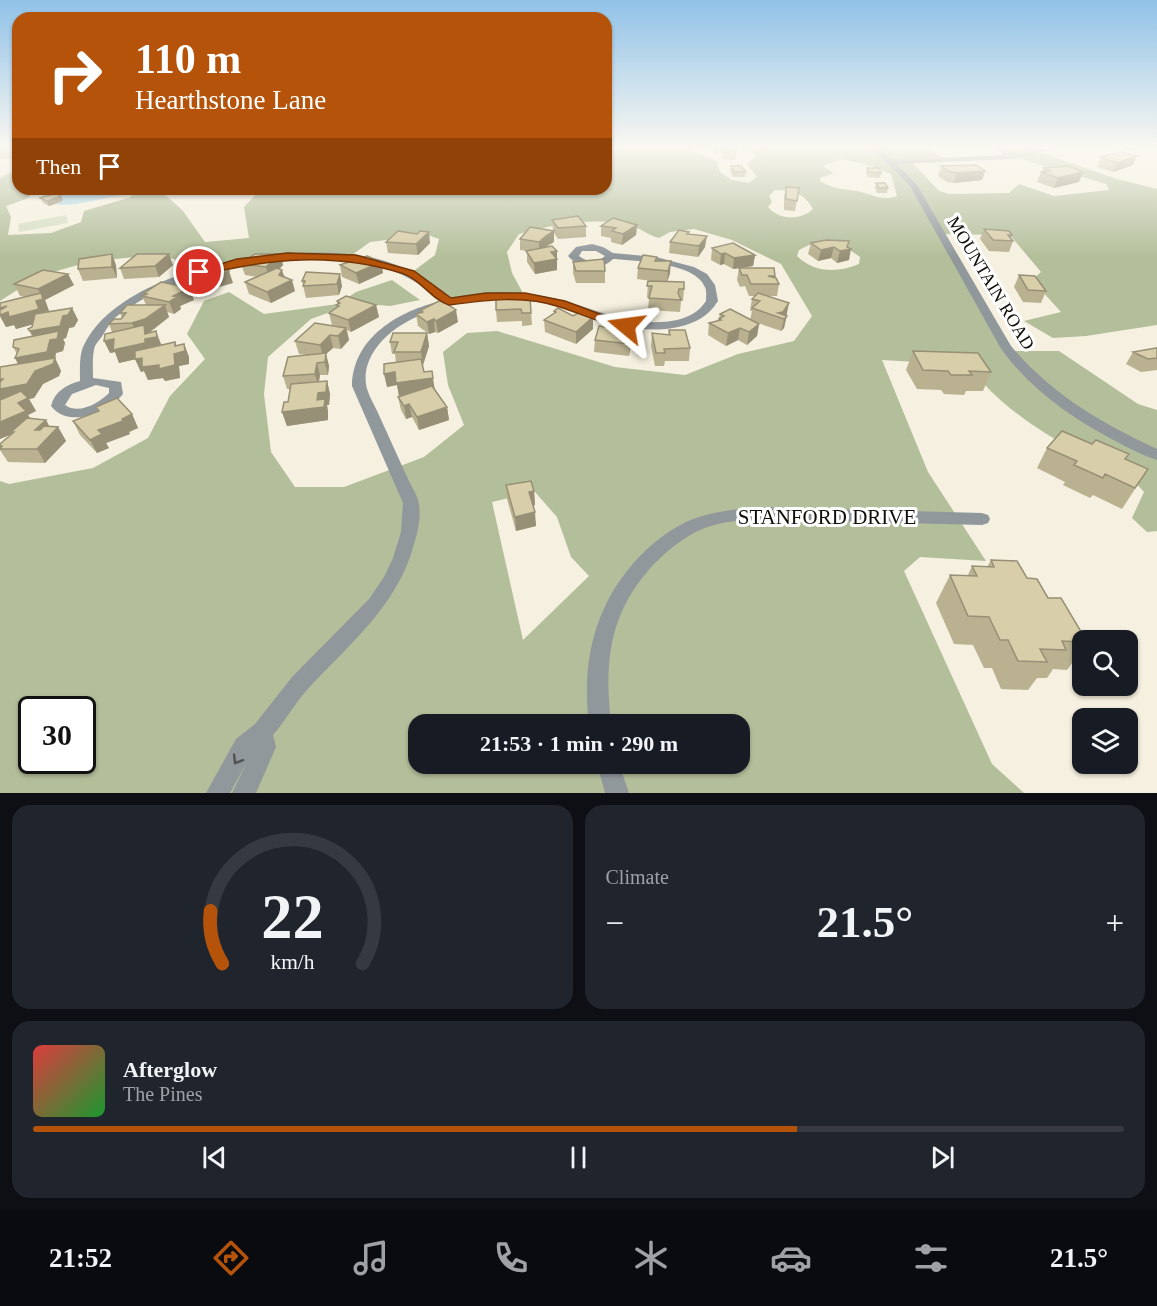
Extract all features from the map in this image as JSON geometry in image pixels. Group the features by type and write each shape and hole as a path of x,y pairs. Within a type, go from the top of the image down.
{"street":[{"name":"MOUNTAIN ROAD","path":"912,184 1019,366 1068,408 1122,439 1157,455"},
{"path":"86,383 83,367 90,339 112,315 162,286 237,262 287,256 356,258 411,273 449,302"},
{"path":"218,793 248,741 262,733 279,706 373,607 387,588 406,553 411,503 363,400 358,374 367,350 387,330 416,313 449,302 486,296 525,297 561,303 614,323 652,327 687,321 704,312 712,301 712,290 709,284 699,274 683,266 654,260 610,256"},
{"name":"STANFORD DRIVE","path":"599,714 597,665 612,605 627,581 645,561 686,529 731,516 761,513 982,519"},
{"path":"244,793 265,747 262,733"},
{"path":"611,774 616,793"}],"green space":[{"path":"0,184 12,184 12,195 31,195 6,206 11,217 8,235 51,233 81,222 84,211 132,195 166,195 183,211 205,242 249,238 244,207 255,195 612,195 612,184 826,184 881,198 897,196 894,184 932,184 939,191 950,194 1009,193 1019,184 1054,196 1109,190 1106,184 1137,184 1157,189 1157,325 1086,336 1053,338 1024,321 1061,312 1032,280 1041,272 1010,235 941,234 1009,351 1059,351 1138,404 1157,410 1157,531 1147,532 1132,518 1144,492 1134,481 1110,465 1057,440 1024,419 994,394 969,365 882,360 928,472 986,561 920,557 904,571 992,764 1024,793 0,793 0,481 9,484 93,468 148,438 170,396 205,359 187,334 204,301 229,292 264,314 338,304 356,292 392,280 420,300 390,306 355,303 311,319 268,357 264,394 271,452 295,487 344,487 424,457 464,425 448,385 443,352 467,333 497,331 615,367 685,375 738,354 794,341 812,316 781,264 732,240 694,229 670,232 659,238 637,228 608,222 563,224 519,234 507,252 512,273 525,297 449,302 411,273 435,255 439,239 428,235 370,242 349,257 304,255 212,269 158,255 92,261 39,276 0,301","holes":["775,190 802,196 813,209 802,216 784,217 768,207 772,202 769,196","809,245 847,248 860,257 859,264 835,270 811,266 797,256 799,250","535,492 557,517 571,557 589,576 523,640 492,502"]},
{"path":"66,215 68,223 19,232 18,224"}],"water":[{"path":"43,195 123,195 76,204 57,205 64,200 42,198"}],"building":[{"path":"877,184 886,184 888,188 879,188"},
{"path":"786,187 799,188 797,201 786,199"},
{"path":"50,195 61,195 47,201 40,198"},
{"path":"578,216 586,226 558,228 552,220"},
{"path":"613,218 637,225 623,234 612,231 616,228 601,226"},
{"path":"530,227 554,231 539,242 520,239"},
{"path":"984,229 1009,231 1012,235 1008,235 1013,241 993,240"},
{"path":"679,230 689,232 687,234 707,236 699,246 670,242"},
{"path":"398,231 417,234 420,231 429,232 416,244 386,242"},
{"path":"826,240 849,241 847,247 851,249 840,251 834,247 821,250 811,243"},
{"path":"733,243 755,255 734,258 712,248"},
{"path":"552,246 557,251 551,252 557,259 534,263 526,251"},
{"path":"112,254 112,267 78,269 79,259"},
{"path":"137,254 169,254 155,266 120,268"},
{"path":"255,254 280,254 266,267 241,264"},
{"path":"643,255 657,257 655,261 671,261 668,271 638,268"},
{"path":"367,256 381,262 356,273 340,265"},
{"path":"604,259 605,271 576,271 573,262"},
{"path":"220,262 229,271 196,281 191,272"},
{"path":"277,268 282,270 279,275 292,280 267,292 245,282"},
{"path":"739,268 774,268 775,276 768,276 776,278 779,284 751,284 747,275 742,275"},
{"path":"43,270 68,274 38,289 14,284"},
{"path":"306,272 340,274 337,284 303,286 305,281 302,281"},
{"path":"1019,275 1035,276 1046,291 1028,290"},
{"path":"648,281 684,282 684,289 679,289 678,293 681,300 649,298 652,286 647,286"},
{"path":"161,282 190,288 173,296 177,297 169,302 142,296"},
{"path":"41,293 43,299 36,301 39,309 9,317 8,312 0,315 0,310 7,306 0,308 0,303"},
{"path":"496,293 511,293 511,297 530,296 531,313 522,313 521,309 496,310"},
{"path":"758,293 789,303 783,312 778,313 787,316 784,319 752,308 760,301 752,299"},
{"path":"346,296 376,305 348,320 329,313 339,306 336,305 340,303 337,301"},
{"path":"441,300 456,310 436,321 434,319 427,322 416,314 423,312 421,310"},
{"path":"127,305 165,305 145,319 132,323 109,324 114,319 121,319 126,313 120,313"},
{"path":"72,308 68,315 63,316 60,326 30,331 28,329 32,327 35,314"},
{"path":"558,308 573,316 580,312 593,317 576,332 544,320"},
{"path":"730,309 759,324 749,332 740,328 728,333 709,323 721,320 719,319 724,316 720,314"},
{"path":"315,323 346,328 338,336 330,335 320,345 295,341"},
{"path":"144,325 145,334 156,331 157,337 145,339 145,343 113,350 114,339 104,341 105,334"},
{"path":"617,325 633,326 630,344 595,340 599,326 616,329"},
{"path":"669,330 685,330 690,348 664,349 665,353 656,353 652,333 670,335"},
{"path":"59,331 57,339 50,340 47,352 15,358 19,349 13,347 14,340"},
{"path":"393,333 427,333 421,352 394,352 398,342 390,342"},
{"path":"175,342 175,346 184,344 185,351 174,354 175,365 159,369 159,365 142,367 142,358 135,359 135,351"},
{"path":"1157,348 1157,358 1148,359 1133,352"},
{"path":"913,351 978,353 991,372 969,371 972,375 951,375 948,371 923,370"},
{"path":"326,353 325,362 317,363 315,374 283,376 288,357"},
{"path":"55,358 53,364 35,371 27,384 0,389 0,382 3,379 0,379 0,367"},
{"path":"421,359 424,372 432,371 433,378 396,383 395,372 384,374 384,364"},
{"path":"327,381 326,392 318,393 317,400 325,399 324,407 282,412 284,402 288,402 291,384"},
{"path":"432,386 447,407 417,417 409,404 404,406 398,397"},
{"path":"21,391 28,398 18,403 26,411 0,422 0,400"},
{"path":"117,398 132,414 122,419 123,421 98,430 102,434 90,440 73,421 99,411 96,407"},
{"path":"27,418 46,420 35,430 40,430 44,426 58,427 37,449 0,449 2,446 0,444"},
{"path":"1062,431 1092,444 1096,440 1129,454 1125,459 1148,469 1135,488 1105,474 1103,478 1074,465 1077,461 1047,448"},
{"path":"531,481 534,491 529,492 535,512 515,517 506,485"},
{"path":"991,560 1017,561 1027,578 1037,579 1048,598 1061,598 1080,630 1072,630 1072,641 1062,641 1066,650 1040,649 1047,662 1018,661 1008,640 1000,640 989,617 968,616 950,575 977,576 972,566 994,567"}],"route":[{"path":"199,272 263,258 335,256 356,258 411,273 437,290 449,302 486,296 544,299 626,326"}]}
